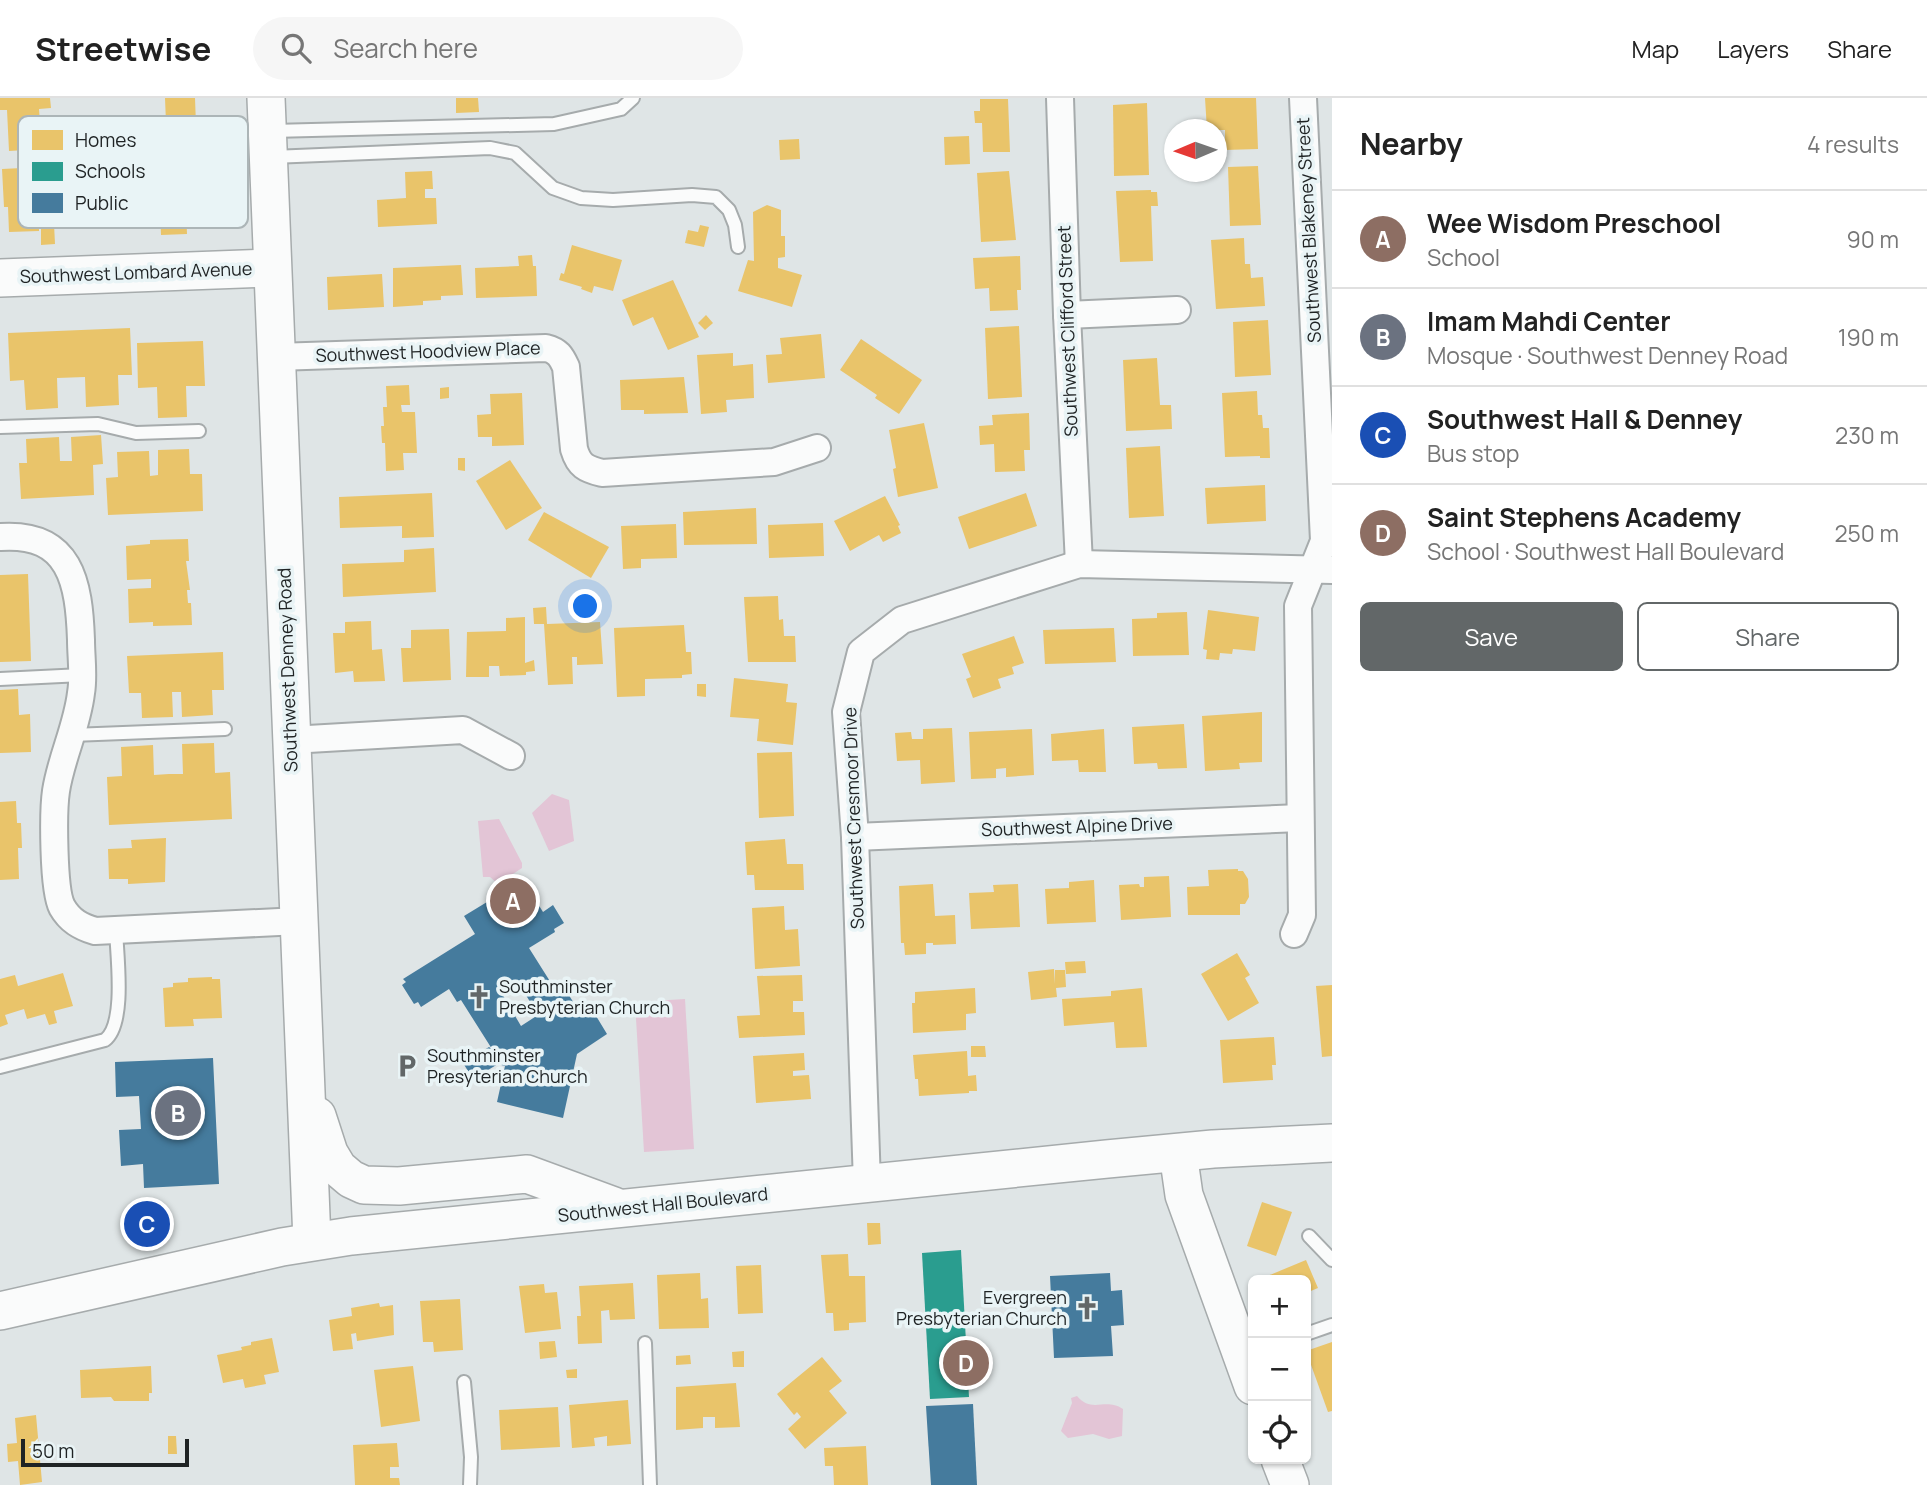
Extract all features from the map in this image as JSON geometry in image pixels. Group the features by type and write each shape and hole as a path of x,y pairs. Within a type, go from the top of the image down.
{"main road":[{"name":"Southwest Denney Road","path":"267,129 312,1241"},
{"name":"Southwest Lombard Avenue","path":"0,278 272,268"},
{"path":"304,1075 329,1153 338,1168 364,1185 399,1186 527,1174 623,1209"},
{"name":"Southwest Hall Boulevard","path":"0,1311 312,1241 867,1182 1178,1153 1332,1143"},
{"path":"1178,1153 1184,1195 1248,1362"},
{"path":"1282,1464 1290,1485"}],"street":[{"name":"Southwest Clifford Street","path":"1060,98 1079,564"},
{"name":"Southwest Blakeney Street","path":"1294,934 1302,915 1298,606 1322,571 1324,541 1322,305 1303,98"},
{"path":"1067,314 1177,310"},
{"name":"Southwest Hoodview Place","path":"276,357 546,348 554,350 561,356 566,367 574,449 578,461 586,469 602,473 774,462 817,448"},
{"path":"0,537 32,538 48,545 74,578 80,601 82,692 56,790 58,890 62,906 79,927 95,931 299,921"},
{"name":"Southwest Cresmoor Drive","path":"867,1182 855,837 846,712 861,652 902,620 1079,564 1322,571"},
{"path":"291,740 463,730 511,756"},
{"name":"Southwest Alpine Drive","path":"855,837 1300,818"}],"lane":[{"path":"267,129 554,124 621,109 633,98"},
{"path":"267,129 490,148 515,153 553,188 581,198 613,201 692,195 716,197 729,209 735,225 738,247"},
{"path":"0,427 98,424 136,433 199,431"},
{"path":"0,679 82,675"},
{"path":"72,735 225,729"},
{"path":"0,1067 105,1040 112,1034 118,1014 116,930"},
{"path":"1309,1236 1332,1260"},
{"path":"1311,1332 1332,1325"},
{"path":"645,1343 650,1485"},
{"path":"464,1382 471,1457 470,1485"}],"shaded area":[{"path":"552,794 569,800 574,841 549,851 532,813"},
{"path":"499,819 522,863 522,868 498,884 490,877 483,877 478,821"},
{"path":"685,999 694,1149 644,1152 635,1002"},
{"path":"1077,1396 1088,1404 1110,1404 1123,1409 1122,1436 1109,1439 1093,1434 1068,1438 1061,1431 1072,1403 1071,1398"}],"building: Homes":[{"path":"0,98 50,98 51,108 39,109 40,116 18,116 18,150 9,151 7,110 0,110"},
{"path":"165,98 195,98 196,116 166,116"},
{"path":"456,98 478,98 479,112 456,113"},
{"path":"1205,98 1256,98 1258,149 1227,150 1227,119 1206,119"},
{"path":"980,99 1008,99 1010,152 983,152 982,123 975,123 974,111 980,111"},
{"path":"1147,103 1149,175 1114,176 1113,105"},
{"path":"969,136 970,164 945,165 944,137"},
{"path":"799,139 800,159 780,160 779,140"},
{"path":"1258,166 1261,225 1230,226 1228,167"},
{"path":"18,168 18,228 39,228 39,231 9,232 8,207 4,207 2,169"},
{"path":"432,171 433,189 425,189 425,198 436,198 437,224 378,227 377,200 406,198 405,172"},
{"path":"1009,171 1016,240 981,242 977,173"},
{"path":"1116,191 1157,192 1158,206 1151,206 1153,261 1120,262"},
{"path":"767,205 781,210 781,236 785,236 785,257 778,258 778,268 802,275 792,307 738,291 748,260 754,261 753,212"},
{"path":"700,225 709,227 704,247 685,243 688,230 698,232"},
{"path":"41,228 54,228 55,244 41,245"},
{"path":"161,228 187,228 187,234 161,235"},
{"path":"1244,238 1245,264 1250,264 1251,278 1263,277 1265,306 1216,309 1211,240"},
{"path":"572,245 622,260 613,291 594,286 592,293 559,280 561,273 564,274"},
{"path":"532,255 533,266 536,266 537,296 476,298 475,268 519,266 518,256"},
{"path":"1020,256 1021,290 1017,290 1018,310 990,311 989,288 975,289 973,258"},
{"path":"461,265 463,295 441,296 441,300 423,301 423,305 393,307 393,268"},
{"path":"382,274 384,307 328,310 327,277"},
{"path":"673,280 699,337 668,350 653,317 633,326 622,300"},
{"path":"706,315 713,323 705,330 698,323"},
{"path":"1268,320 1271,375 1235,377 1233,322"},
{"path":"1019,326 1022,397 988,399 985,328"},
{"path":"130,328 132,375 118,375 119,405 86,407 85,377 57,378 58,408 26,410 24,380 10,381 8,333"},
{"path":"821,334 825,378 768,383 766,355 782,354 780,338"},
{"path":"861,339 922,380 899,414 840,370"},
{"path":"203,341 205,386 186,386 187,417 158,418 157,387 138,388 137,343"},
{"path":"733,353 733,366 753,364 754,398 726,400 727,412 701,414 697,355"},
{"path":"1157,358 1160,405 1171,405 1172,429 1126,431 1123,360"},
{"path":"684,377 688,413 644,414 644,410 621,410 620,380"},
{"path":"409,385 410,405 401,405 402,412 415,412 417,453 403,453 404,470 386,471 381,426 384,426 383,407 387,407 386,386"},
{"path":"449,387 449,398 440,399 440,388"},
{"path":"1257,391 1258,415 1262,415 1263,428 1269,428 1270,458 1225,457 1222,393"},
{"path":"522,393 524,445 492,446 492,437 478,437 477,415 491,414 490,394"},
{"path":"1029,413 1030,450 1024,450 1025,471 995,472 994,444 980,445 979,426 993,425 992,415"},
{"path":"924,423 938,488 898,497 889,430"},
{"path":"101,435 103,464 93,465 94,495 21,499 19,463 27,463 26,439 59,437 60,461 72,461 71,437"},
{"path":"1160,446 1164,516 1129,518 1126,448"},
{"path":"189,449 190,474 202,474 203,511 108,515 106,478 118,477 117,452 149,451 150,476 158,475 158,450"},
{"path":"458,458 465,458 465,471 458,470"},
{"path":"510,460 542,508 506,530 476,481"},
{"path":"1265,485 1266,521 1207,524 1205,488"},
{"path":"432,493 434,537 402,538 402,526 340,528 339,497"},
{"path":"1026,493 1037,526 969,549 958,517"},
{"path":"885,496 900,525 898,526 901,533 883,542 879,535 850,551 834,521"},
{"path":"756,508 757,544 684,545 683,512"},
{"path":"544,512 609,547 591,578 528,540"},
{"path":"823,523 824,556 769,558 768,525"},
{"path":"676,524 677,558 641,559 641,568 623,569 621,526"},
{"path":"188,539 189,561 186,561 190,590 187,590 188,603 191,603 192,625 153,626 153,622 129,623 128,589 151,588 151,579 127,580 126,546 150,544 150,540"},
{"path":"434,548 436,592 343,597 342,564 404,562 404,550"},
{"path":"28,574 31,661 0,662 0,575"},
{"path":"778,596 779,620 783,619 784,636 795,636 796,662 748,662 744,597"},
{"path":"546,607 547,624 600,622 603,664 577,665 577,657 572,657 573,684 548,685 544,624 534,624 533,608"},
{"path":"1208,610 1259,617 1255,651 1233,649 1232,654 1220,653 1219,660 1206,659 1207,650 1203,649"},
{"path":"1187,612 1189,655 1133,656 1132,619 1157,618 1157,613"},
{"path":"525,617 525,663 534,660 535,671 526,672 526,675 500,676 499,666 489,666 489,677 466,677 467,632 506,631 506,618"},
{"path":"371,621 372,650 382,649 385,681 354,682 353,671 335,673 333,633 345,633 345,622"},
{"path":"684,625 686,652 691,652 692,674 682,675 682,678 645,679 645,696 617,697 614,628"},
{"path":"1114,628 1116,662 1045,664 1043,630"},
{"path":"449,629 451,680 403,682 401,648 411,648 411,630"},
{"path":"1014,636 1024,663 1012,667 1014,674 998,679 1001,688 973,698 966,679 971,677 962,654"},
{"path":"223,652 224,690 212,690 213,715 182,717 181,692 172,692 173,717 142,718 141,693 129,693 127,656"},
{"path":"734,678 788,684 786,702 797,703 793,745 757,741 759,719 730,717"},
{"path":"697,684 706,684 706,697 697,696"},
{"path":"18,689 19,715 30,714 31,752 0,753 0,690"},
{"path":"1262,712 1262,762 1239,763 1240,769 1205,771 1202,716"},
{"path":"1184,724 1187,768 1158,769 1157,763 1134,764 1132,727"},
{"path":"952,728 955,782 921,784 920,760 897,761 895,733 911,732 912,739 923,739 923,729"},
{"path":"1032,729 1034,775 1006,777 1006,768 996,769 996,778 971,779 969,732"},
{"path":"1104,729 1106,772 1079,772 1078,760 1052,761 1051,734"},
{"path":"214,743 215,773 230,772 232,819 109,825 107,777 122,776 121,747 153,745 154,775 183,774 182,744"},
{"path":"792,752 794,816 759,818 757,753"},
{"path":"16,801 17,823 21,823 22,848 18,848 19,879 0,880 0,802"},
{"path":"166,838 165,882 128,884 128,879 109,879 108,849 132,848 131,840"},
{"path":"785,839 787,864 803,864 804,890 755,890 754,875 747,875 745,842"},
{"path":"1208,870 1243,871 1248,879 1249,897 1245,904 1240,904 1240,915 1188,915 1187,887 1209,886"},
{"path":"1169,876 1171,917 1121,920 1119,885 1139,884 1144,887 1144,877"},
{"path":"1094,880 1096,922 1047,924 1045,889 1069,888 1069,882"},
{"path":"933,884 935,916 955,915 956,944 926,943 926,954 905,955 904,943 901,943 899,886"},
{"path":"1018,884 1020,927 971,929 969,893 994,892 993,885"},
{"path":"784,906 785,930 798,929 800,966 755,969 752,908"},
{"path":"1237,953 1250,975 1245,978 1259,1003 1228,1021 1201,974"},
{"path":"1085,961 1086,973 1066,974 1065,962"},
{"path":"1054,969 1055,984 1055,970 1065,970 1066,987 1056,988 1057,997 1031,1000 1028,972"},
{"path":"63,973 73,1006 54,1011 57,1023 49,1025 45,1014 27,1019 24,1009 5,1015 8,1024 0,1027 0,979 15,975 18,986"},
{"path":"802,975 803,1001 793,1001 793,1012 804,1012 805,1035 739,1038 737,1016 760,1015 757,976"},
{"path":"188,978 220,979 222,1018 193,1019 194,1026 165,1027 163,988 173,987 173,983 188,982"},
{"path":"1332,985 1332,1056 1322,1057 1316,986"},
{"path":"975,988 976,1013 966,1014 966,1030 913,1033 912,1003 915,1003 915,992"},
{"path":"1142,988 1147,1047 1116,1048 1114,1022 1064,1026 1062,999 1111,996 1111,991"},
{"path":"1274,1037 1276,1065 1272,1065 1273,1080 1223,1083 1220,1040"},
{"path":"971,1046 985,1046 986,1057 971,1057"},
{"path":"967,1051 968,1076 976,1075 977,1091 919,1096 913,1055"},
{"path":"804,1053 805,1070 793,1071 793,1076 809,1075 811,1099 756,1103 753,1056"},
{"path":"1262,1202 1292,1212 1276,1256 1247,1246"},
{"path":"867,1223 880,1223 881,1244 868,1245"},
{"path":"848,1254 849,1276 865,1276 866,1322 849,1323 849,1330 834,1331 833,1313 826,1313 821,1255"},
{"path":"1306,1260 1318,1288 1311,1291 1311,1275 1270,1275"},
{"path":"761,1265 763,1313 738,1314 736,1266"},
{"path":"700,1273 701,1299 708,1298 709,1328 659,1329 657,1275"},
{"path":"633,1283 635,1319 610,1320 609,1310 601,1311 602,1343 578,1344 577,1316 581,1316 579,1286"},
{"path":"544,1284 545,1293 557,1292 561,1329 525,1333 519,1286"},
{"path":"460,1299 463,1350 434,1352 433,1342 423,1342 420,1301"},
{"path":"379,1303 380,1307 393,1305 394,1335 357,1341 356,1333 351,1334 353,1349 333,1351 329,1320 352,1316 351,1308"},
{"path":"272,1338 279,1372 264,1375 266,1384 245,1388 243,1379 223,1383 217,1355 242,1350 241,1347 251,1345 251,1342"},
{"path":"555,1341 557,1357 540,1359 539,1342"},
{"path":"1332,1342 1332,1411 1328,1412 1311,1365 1311,1349"},
{"path":"744,1351 744,1367 733,1367 732,1352"},
{"path":"690,1355 691,1364 676,1365 676,1356"},
{"path":"822,1357 842,1381 829,1391 847,1413 805,1449 788,1429 801,1417 797,1412 794,1415 777,1394"},
{"path":"151,1366 152,1393 149,1393 149,1401 114,1401 111,1397 81,1398 80,1370"},
{"path":"413,1366 420,1421 381,1427 374,1370"},
{"path":"577,1369 577,1378 567,1378 566,1370"},
{"path":"736,1383 740,1427 715,1428 715,1417 703,1417 703,1428 676,1430 676,1387"},
{"path":"628,1400 631,1444 607,1446 607,1436 594,1438 595,1446 572,1448 569,1405"},
{"path":"558,1407 560,1447 501,1450 499,1410"},
{"path":"36,1415 42,1482 20,1485 18,1461 8,1462 7,1444 17,1443 15,1418"},
{"path":"168,1436 176,1436 177,1454 168,1454"},
{"path":"397,1443 399,1467 390,1467 390,1478 399,1478 400,1485 355,1485 353,1445"},
{"path":"866,1446 868,1485 834,1485 833,1466 825,1466 824,1448"}],"building: Schools":[{"path":"961,1250 969,1397 930,1399 922,1253"}],"building: Public":[{"name":"Southminster Presbyterian Church","path":"523,880 543,912 553,905 564,923 529,948 558,994 565,989 577,1008 587,1001 607,1034 577,1054 563,1118 497,1102 505,1066 498,1064 473,1079 463,1063 489,1047 492,1049 461,1000 457,1002 449,989 421,1007 418,1002 414,1004 402,985 406,982 403,979 475,934 464,916","holes":["518,982 538,1015 521,1026 501,992"]},
{"path":"213,1058 219,1184 144,1188 143,1164 121,1166 119,1130 141,1129 139,1096 116,1097 115,1062"},
{"name":"Evergreen Presbyterian Church","path":"1110,1273 1111,1291 1122,1290 1124,1325 1111,1326 1113,1356 1054,1358 1050,1276"},
{"path":"973,1404 977,1485 931,1485 926,1406"}],"place":[{"name":"Wee Wisdom Preschool","path":"513,901"},
{"name":"Southminster Presbyterian Church","path":"479,997"},
{"name":"Southminster Presyterian Church","path":"407,1066"},
{"name":"Imam Mahdi Center","path":"178,1113"},
{"name":"Southwest Hall & Denney","path":"147,1224"},
{"name":"Evergreen Presbyterian Church","path":"1087,1308"},
{"name":"Saint Stephens Academy","path":"966,1363"}]}
